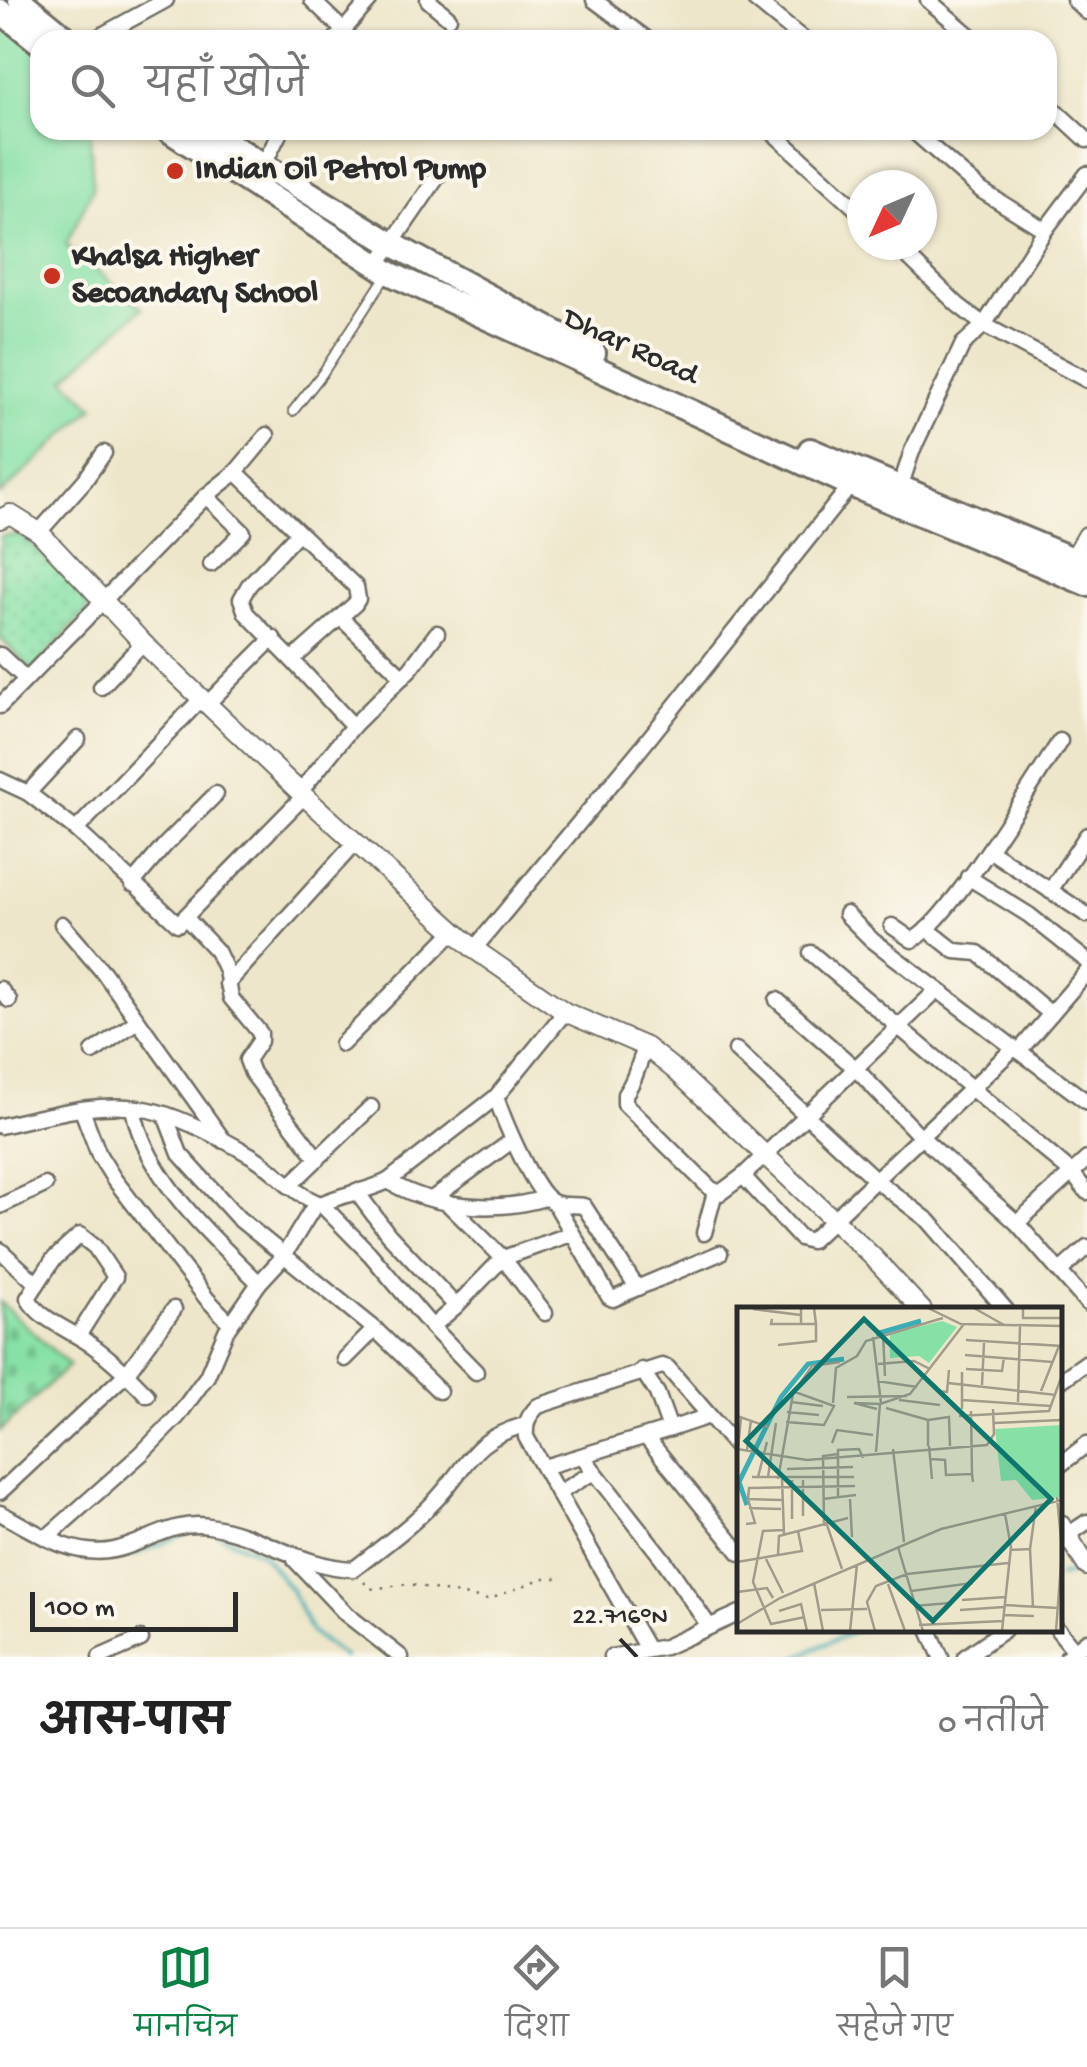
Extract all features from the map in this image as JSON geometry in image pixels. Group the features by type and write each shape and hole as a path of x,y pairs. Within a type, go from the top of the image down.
{"main road":[{"path":"20,0 58,30"},
{"path":"0,11 30,35"},
{"name":"Dhar Road","path":"183,140 383,269 851,485 1075,566"},
{"name":"Dhar Road","path":"223,140 392,244 536,318 625,371 1075,566 1087,584"}],"street":[{"path":"110,30 166,0"},
{"path":"312,0 335,30"},
{"path":"343,30 370,0"},
{"path":"428,0 449,18"},
{"path":"594,0 634,30"},
{"path":"755,0 792,30"},
{"path":"928,0 962,30"},
{"path":"1074,0 1087,12"},
{"path":"1057,112 1087,140"},
{"path":"264,166 276,140"},
{"path":"781,140 847,200"},
{"path":"923,140 982,191 1045,230"},
{"path":"900,488 912,451 963,344 984,325 1045,230 1087,174"},
{"path":"383,269 392,244 438,176"},
{"path":"911,260 958,306 984,325 1087,380"},
{"path":"0,706 206,496 236,472 267,435"},
{"path":"39,532 104,453"},
{"path":"236,472 356,587 358,599 292,660"},
{"path":"474,949 610,787 851,485"},
{"path":"206,496 243,532 211,564"},
{"path":"0,519 10,514 39,532 143,642 302,794 474,949 565,1012 646,1047 676,1070 873,1257 919,1307"},
{"path":"298,533 249,585 241,599 246,612 353,726"},
{"path":"1075,566 1087,536"},
{"path":"340,617 403,677"},
{"path":"0,780 28,793 76,830 178,924 302,794 353,726 403,677 437,633"},
{"path":"76,830 273,638"},
{"path":"101,687 143,642"},
{"path":"0,655 26,679"},
{"path":"28,793 78,740"},
{"path":"892,926 912,940 928,929 989,850 1060,742"},
{"path":"132,884 216,794"},
{"path":"1050,891 1087,835"},
{"path":"227,984 355,843"},
{"path":"989,850 1087,915"},
{"path":"968,877 1030,916 1087,961"},
{"path":"846,914 872,940 1087,1102"},
{"path":"185,916 216,951 226,970 231,998 260,1033 260,1041 249,1055 249,1066 318,1159"},
{"path":"62,924 104,973 225,1142"},
{"path":"928,929 949,948 978,953 1052,1014"},
{"path":"342,1044 454,931"},
{"path":"811,953 1072,1173 1087,1192"},
{"path":"742,1176 806,1241 817,1237 1052,1014 1087,972"},
{"path":"716,1192 724,1191 742,1176 937,990"},
{"path":"777,1000 856,1069 920,1136 1017,1224 1087,1303"},
{"path":"46,1538 178,1416 206,1376 232,1324 318,1204 388,1181 496,1097 565,1012"},
{"path":"93,1052 138,1022"},
{"path":"646,1047 624,1102 716,1192"},
{"path":"736,1050 877,1180 929,1221 1003,1307"},
{"path":"496,1097 513,1140 609,1297 720,1253"},
{"path":"134,1108 136,1122 156,1166 215,1239 259,1284"},
{"path":"0,1126 82,1110 134,1108 165,1115 256,1158 318,1204 370,1254 476,1372"},
{"path":"289,1186 371,1108"},
{"path":"82,1110 99,1154 114,1179 232,1324"},
{"path":"165,1115 180,1154 238,1218 375,1329 438,1391"},
{"path":"439,1200 513,1140"},
{"path":"1017,1224 1087,1158"},
{"path":"388,1181 400,1189 439,1200 488,1207 551,1201 584,1206 637,1288"},
{"path":"0,1206 45,1185"},
{"path":"356,1190 388,1234 456,1306"},
{"path":"704,1233 716,1192"},
{"path":"439,1200 503,1258 546,1313"},
{"path":"432,1327 503,1258 570,1234"},
{"path":"78,1336 114,1282 115,1274 80,1235 54,1260 28,1298 31,1305 127,1373 147,1395"},
{"path":"1060,1271 1087,1248"},
{"path":"0,1250 37,1284"},
{"path":"0,1492 127,1373 174,1309"},
{"path":"345,1359 375,1329"},
{"path":"1062,1380 1087,1362"},
{"path":"647,1648 526,1437 529,1414 538,1406 654,1366 668,1368 737,1448"},
{"path":"642,1370 657,1393 670,1429"},
{"path":"544,1468 709,1416"},
{"path":"0,1512 46,1538 77,1548 113,1550 165,1530 204,1525 229,1530 330,1568 354,1569 432,1504 476,1448 506,1430 525,1425"},
{"path":"646,1436 737,1549"},
{"path":"1062,1464 1087,1444"},
{"path":"582,1457 664,1559 709,1626"},
{"path":"558,1492 594,1472"},
{"path":"1083,1560 1062,1533 1087,1522"},
{"path":"288,1554 346,1614 401,1657"},
{"path":"611,1657 665,1647 737,1615"},
{"path":"930,1632 941,1657"},
{"path":"965,1657 1001,1632"},
{"path":"100,1657 141,1639"}],"lane":[{"path":"293,411 322,374 383,269"}],"path":[{"path":"354,1569 370,1590 409,1584 488,1600 543,1578 564,1578"}],"green space":[{"name":"Khalsa Higher Secoandary School","path":"0,8 30,33 30,140 91,140 93,188 66,245 142,308 65,379 94,407 0,495"},
{"path":"22,535 93,604 32,670 0,638 0,536"},
{"path":"0,1302 69,1365 0,1431"}],"waterway":[{"path":"0,1525 45,1550 67,1553"},
{"path":"101,1558 136,1554 192,1531"},
{"path":"220,1535 262,1554 291,1590 311,1632 344,1657"},
{"path":"1062,1575 1082,1570"},
{"path":"797,1657 852,1632"}],"place":[{"name":"Indian Oil Petrol Pump","path":"175,171"},
{"name":"Khalsa Higher Secoandary School","path":"52,276"}]}
